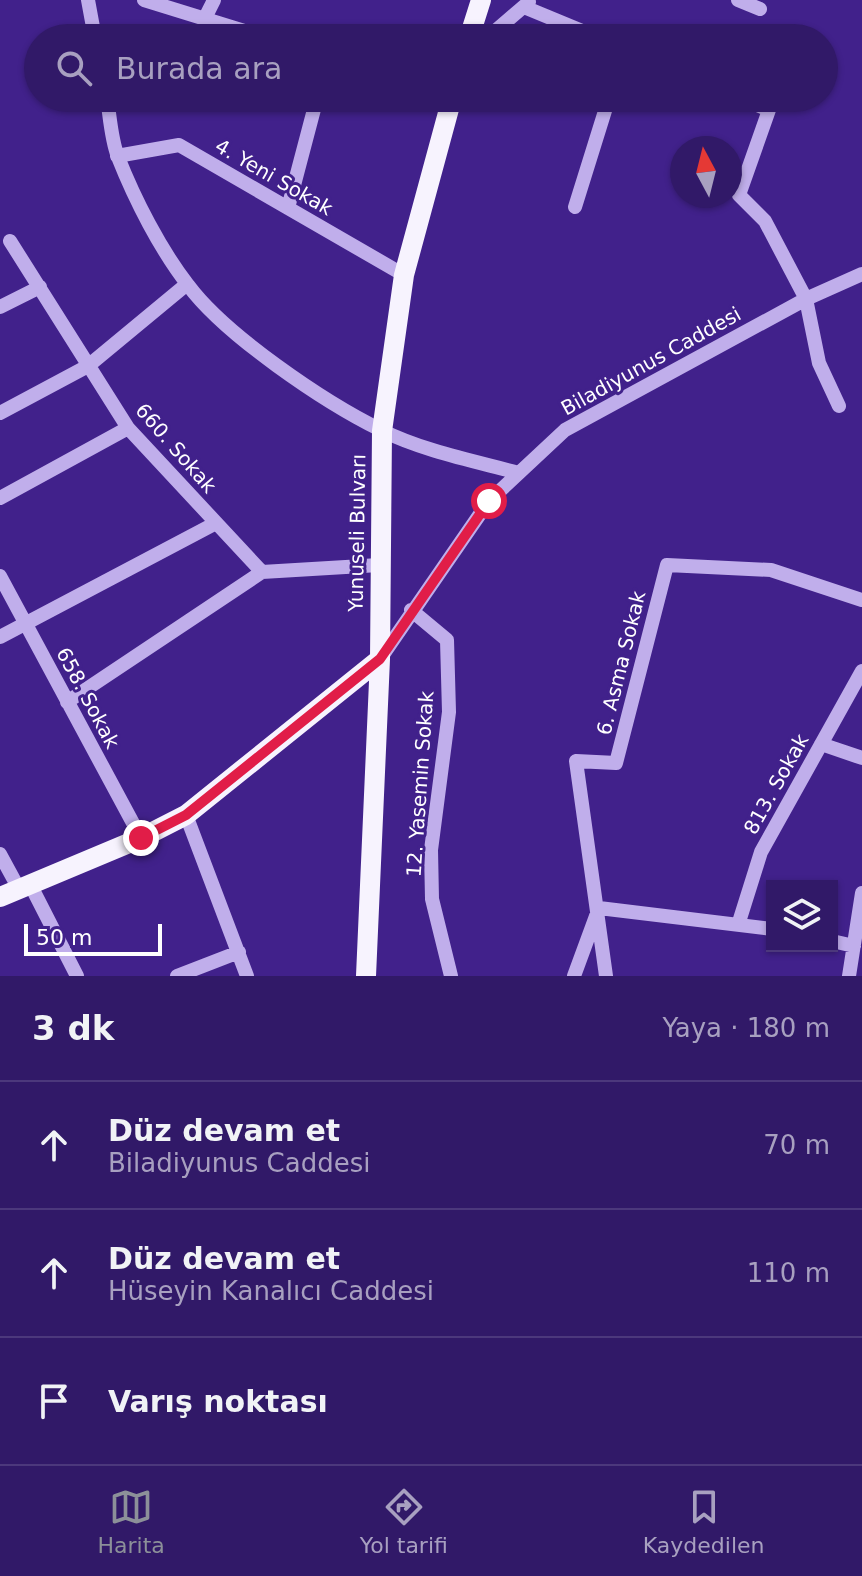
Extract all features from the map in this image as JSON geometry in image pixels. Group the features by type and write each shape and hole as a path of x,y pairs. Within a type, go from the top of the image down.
{"main road":[{"path":"473,24 481,0"},
{"name":"Yunuseli Bulvarı","path":"366,976 380,659 382,431 404,275 448,112"},
{"path":"16,890 141,838 186,815 380,659"}],"street":[{"path":"88,0 92,24"},
{"path":"144,0 224,24"},
{"path":"205,18 214,0"},
{"path":"738,0 760,9"},
{"path":"503,24 527,3 570,24"},
{"path":"109,112 117,156 187,284 210,312 303,384 382,431 462,459 519,473"},
{"path":"288,208 313,112"},
{"path":"575,207 605,112"},
{"path":"768,112 739,195 765,221 806,299 819,363 839,406"},
{"name":"4. Yeni Sokak","path":"117,156 179,145 404,275"},
{"name":"660. Sokak","path":"10,241 128,428 262,572"},
{"name":"Biladiyunus Caddesi","path":"380,659 489,501 565,430 806,299 862,274"},
{"path":"0,413 88,366 187,284"},
{"path":"0,307 40,287"},
{"path":"0,498 128,428"},
{"path":"0,637 216,523"},
{"path":"67,702 262,572 379,565"},
{"name":"6. Asma Sokak","path":"606,976 599,908 576,761 616,763 667,565 771,570 862,600"},
{"name":"658. Sokak","path":"0,576 141,838"},
{"name":"12. Yasemin Sokak","path":"411,610 447,640 449,712 431,850 432,899 451,976"},
{"name":"813. Sokak","path":"739,922 761,852 862,671"},
{"path":"821,744 862,758"},
{"path":"186,815 247,976"},
{"path":"0,854 16,890 77,976"},
{"path":"849,976 862,893"},
{"path":"574,976 599,908 739,922 766,928"},
{"path":"838,942 854,946"},
{"path":"177,976 239,952"}],"route":[{"path":"141,838 186,815 380,659 489,501"}]}
